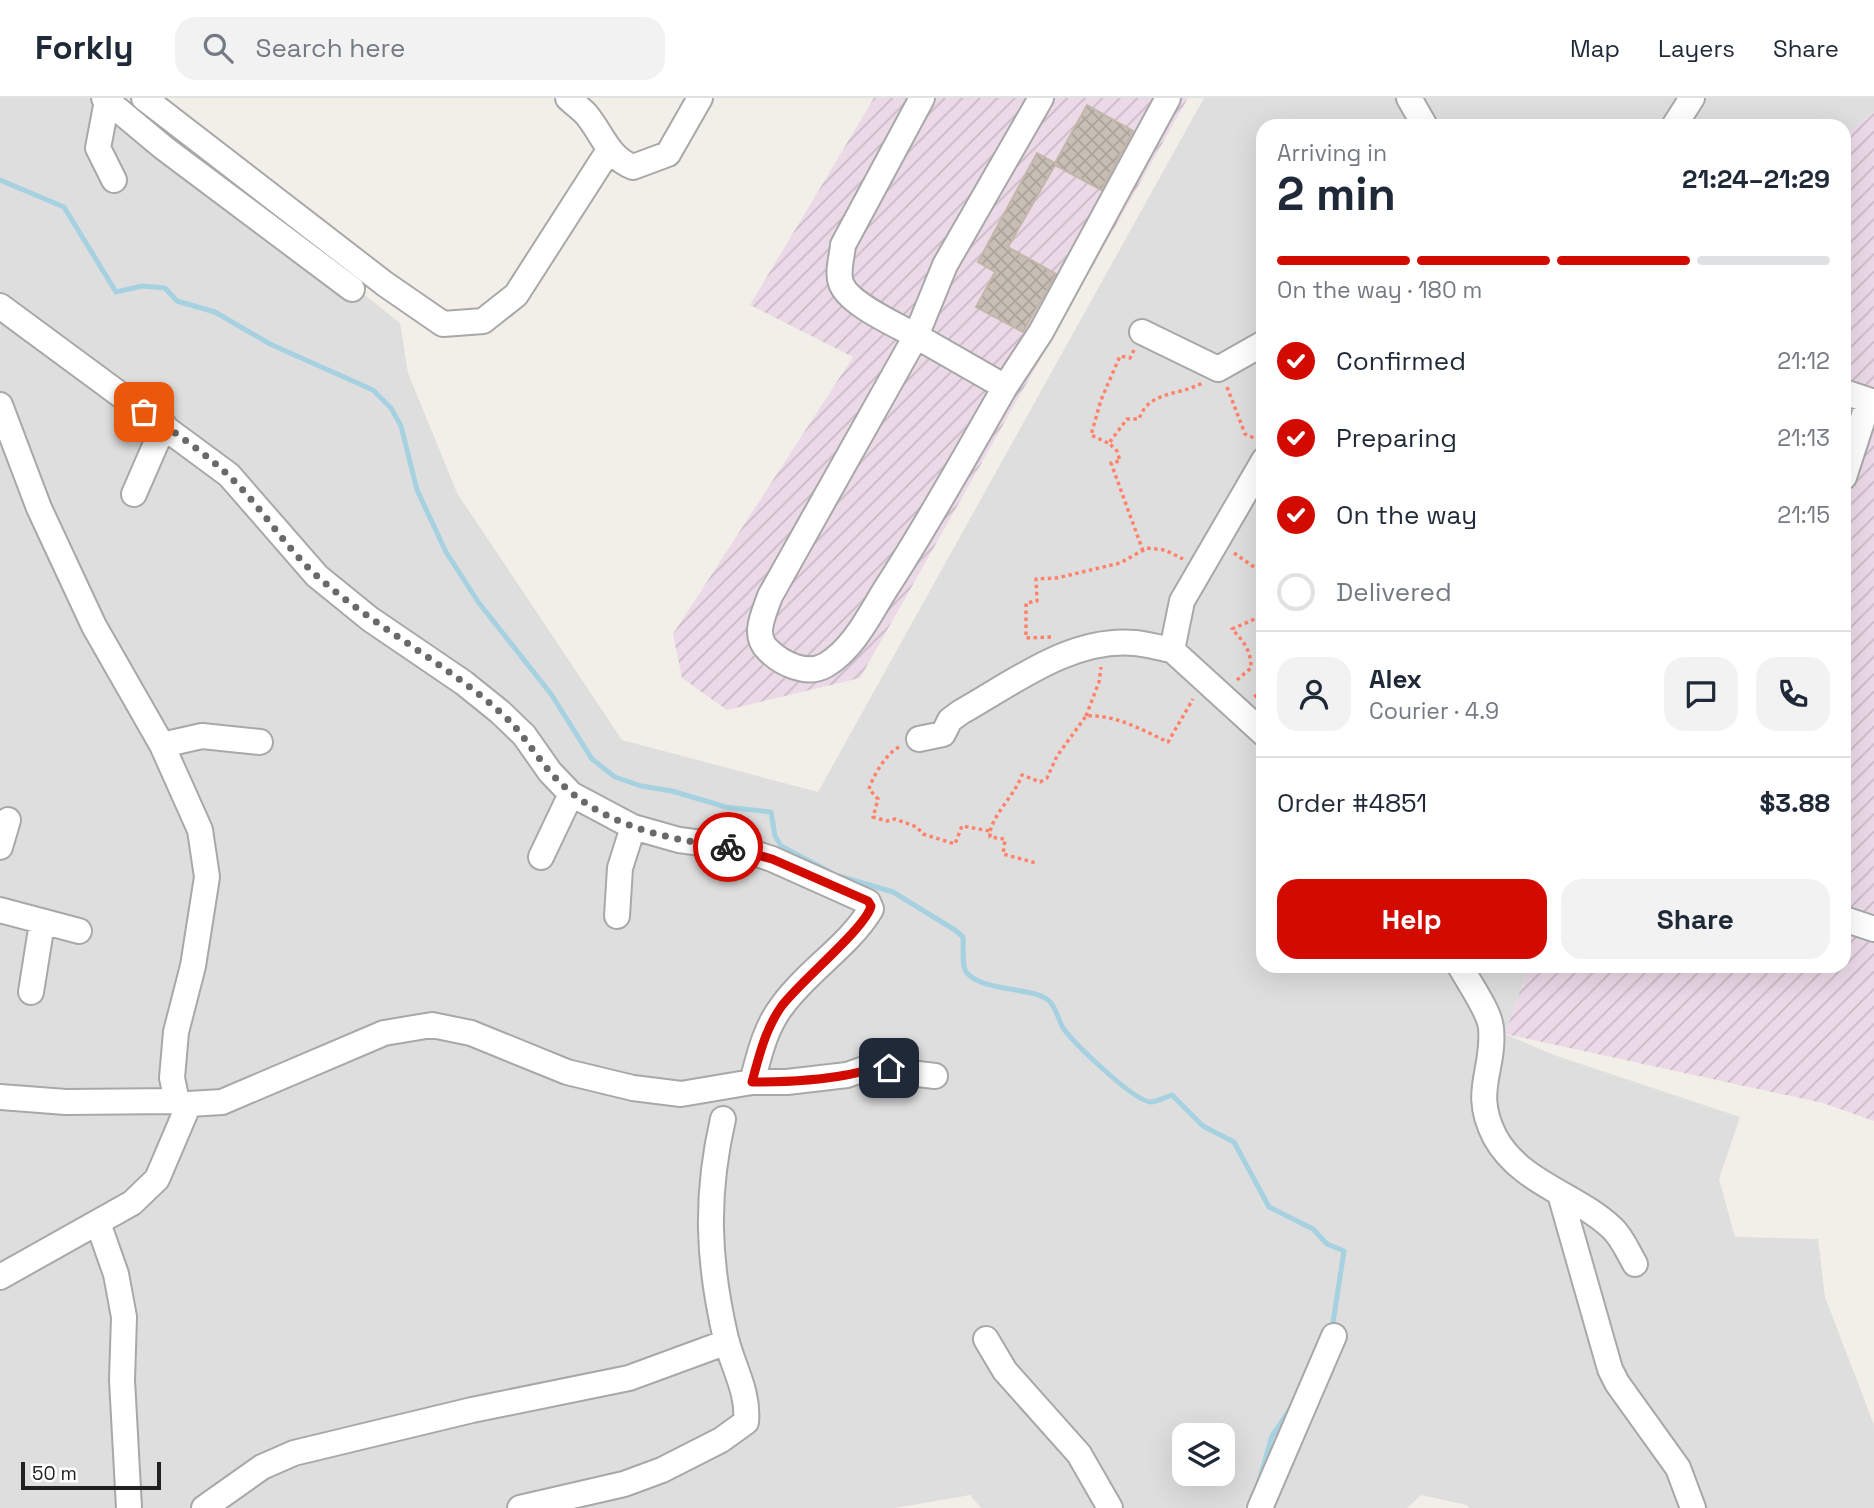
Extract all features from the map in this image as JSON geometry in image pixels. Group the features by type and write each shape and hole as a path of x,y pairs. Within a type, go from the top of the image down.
{"street":[{"path":"144,98 385,284 443,324 483,321 516,295 609,150"},
{"path":"568,98 586,114 609,150 621,162 633,167 668,154 700,98"},
{"path":"922,98 843,245 841,284 854,300 1005,387"},
{"path":"1041,98 944,265 916,336 770,596 759,629 761,644 773,655 796,668 812,670 825,666 855,639 906,558 1005,387 1041,332 1168,98"},
{"path":"1409,98 1421,119"},
{"path":"1678,119 1692,98"},
{"path":"105,99 98,148 114,180"},
{"path":"105,99 164,148 352,289"},
{"path":"0,306 50,346 164,425 229,475 317,576 370,619 464,683 500,712 524,736 550,772 572,794 633,827 679,841 739,848 868,901 871,906 860,924 783,1004 769,1026 752,1082"},
{"path":"1142,332 1219,369 1256,348"},
{"path":"1851,395 1871,402 1851,458"},
{"path":"0,405 39,508 94,626 162,745 200,830 207,877 193,966 176,1032 172,1078 183,1102 157,1180 132,1203 0,1277"},
{"path":"135,494 164,425"},
{"path":"1172,650 1182,601 1256,473"},
{"path":"919,739 943,734 950,720 961,712 1033,668 1057,657 1107,645 1133,643 1172,650 1256,727"},
{"path":"162,745 202,736 260,742"},
{"path":"541,857 572,794"},
{"path":"0,847 8,820"},
{"path":"617,916 618,878 633,827"},
{"path":"0,910 79,931"},
{"path":"1851,921 1874,929"},
{"path":"31,992 42,923"},
{"path":"1464,973 1491,1024 1483,1109 1496,1138 1509,1156 1525,1171 1614,1228 1635,1264"},
{"path":"0,1097 66,1102 222,1102 384,1033 432,1025 471,1033 567,1072 633,1088 681,1094 752,1082 787,1082 847,1075 867,1068 935,1076"},
{"path":"520,1508 637,1479 662,1470 740,1428 746,1422 746,1400 727,1342 713,1279 709,1213 723,1119"},
{"path":"1560,1194 1610,1368 1626,1397 1678,1468 1693,1508"},
{"path":"98,1223 116,1274 124,1317 122,1380 129,1508"},
{"path":"1260,1508 1334,1336"},
{"path":"986,1339 1004,1371 1079,1454 1110,1508"},
{"path":"204,1508 262,1466 294,1453 472,1410 629,1378 727,1342"}],"path":[{"path":"1142,332 1130,358 1120,356 1101,400 1091,435 1109,443 1118,452 1120,461 1111,463 1143,551"},
{"path":"1109,443 1127,419 1139,419 1143,408 1164,394 1195,387 1219,369 1237,407 1245,433 1256,438"},
{"path":"1216,540 1256,568"},
{"path":"1057,657 1050,636 1026,638 1026,603 1037,601 1036,579 1057,578 1120,563 1147,548 1165,550 1199,570"},
{"path":"1086,716 1100,715 1117,720 1168,743 1184,711 1251,668 1249,647 1232,629 1256,618"},
{"path":"1036,863 1003,854 1005,839 990,837 990,831 1007,800 1015,795 1022,775 1040,782 1047,778 1061,750 1086,716 1099,682 1107,645"},
{"path":"919,739 913,746 896,748 872,781 869,789 878,799 873,817 887,821 895,819 917,827 923,834 955,844 962,826 990,831"}],"shaded area":[{"path":"0,98 116,98 400,323 408,373 457,493 622,740 818,792 1204,98 1874,98 1874,112 1851,130 1851,119 1256,119 1256,973 1527,973 1505,1034 1554,1055 1740,1117 1719,1179 1735,1237 1818,1239 1825,1297 1874,1425 1874,1508 1469,1508 1467,1505 1421,1495 1407,1508 981,1508 970,1495 895,1508 0,1508"},
{"path":"874,98 1188,98 860,678 727,710 682,678 673,634 853,357 750,305"},
{"path":"1874,112 1874,1121 1823,1103 1505,1034 1527,973 1851,973 1851,130"}],"building":[{"path":"1087,105 1133,131 1101,190 1055,165 1008,247 1056,274 1023,332 976,307 995,272 978,262 1037,153 1055,163"}],"waterway":[{"path":"0,180 64,207 116,292 142,286 165,288 177,301 215,312 270,344 373,390 391,408 401,426 417,490 446,552 479,603 551,694 592,759 615,777 641,786 672,791 726,807 771,812 775,836 781,846 830,872"},
{"path":"839,876 893,892 955,930 963,937 963,962 967,973 985,983 1031,993 1048,1000 1069,1036 1132,1093 1152,1102 1172,1095 1203,1126 1234,1142 1269,1207 1313,1229 1327,1244 1344,1251 1332,1329"},
{"path":"1259,1481 1272,1436 1291,1408"}],"way so far":[{"path":"144,412 229,475 317,576 370,619 464,683 500,712 524,736 550,772 572,794 598,811 633,827 679,841 728,847"}],"route":[{"path":"728,847 772,859 868,901 871,906 860,924 783,1004 769,1026 752,1082 787,1082 847,1075 867,1068 889,1068"}]}
